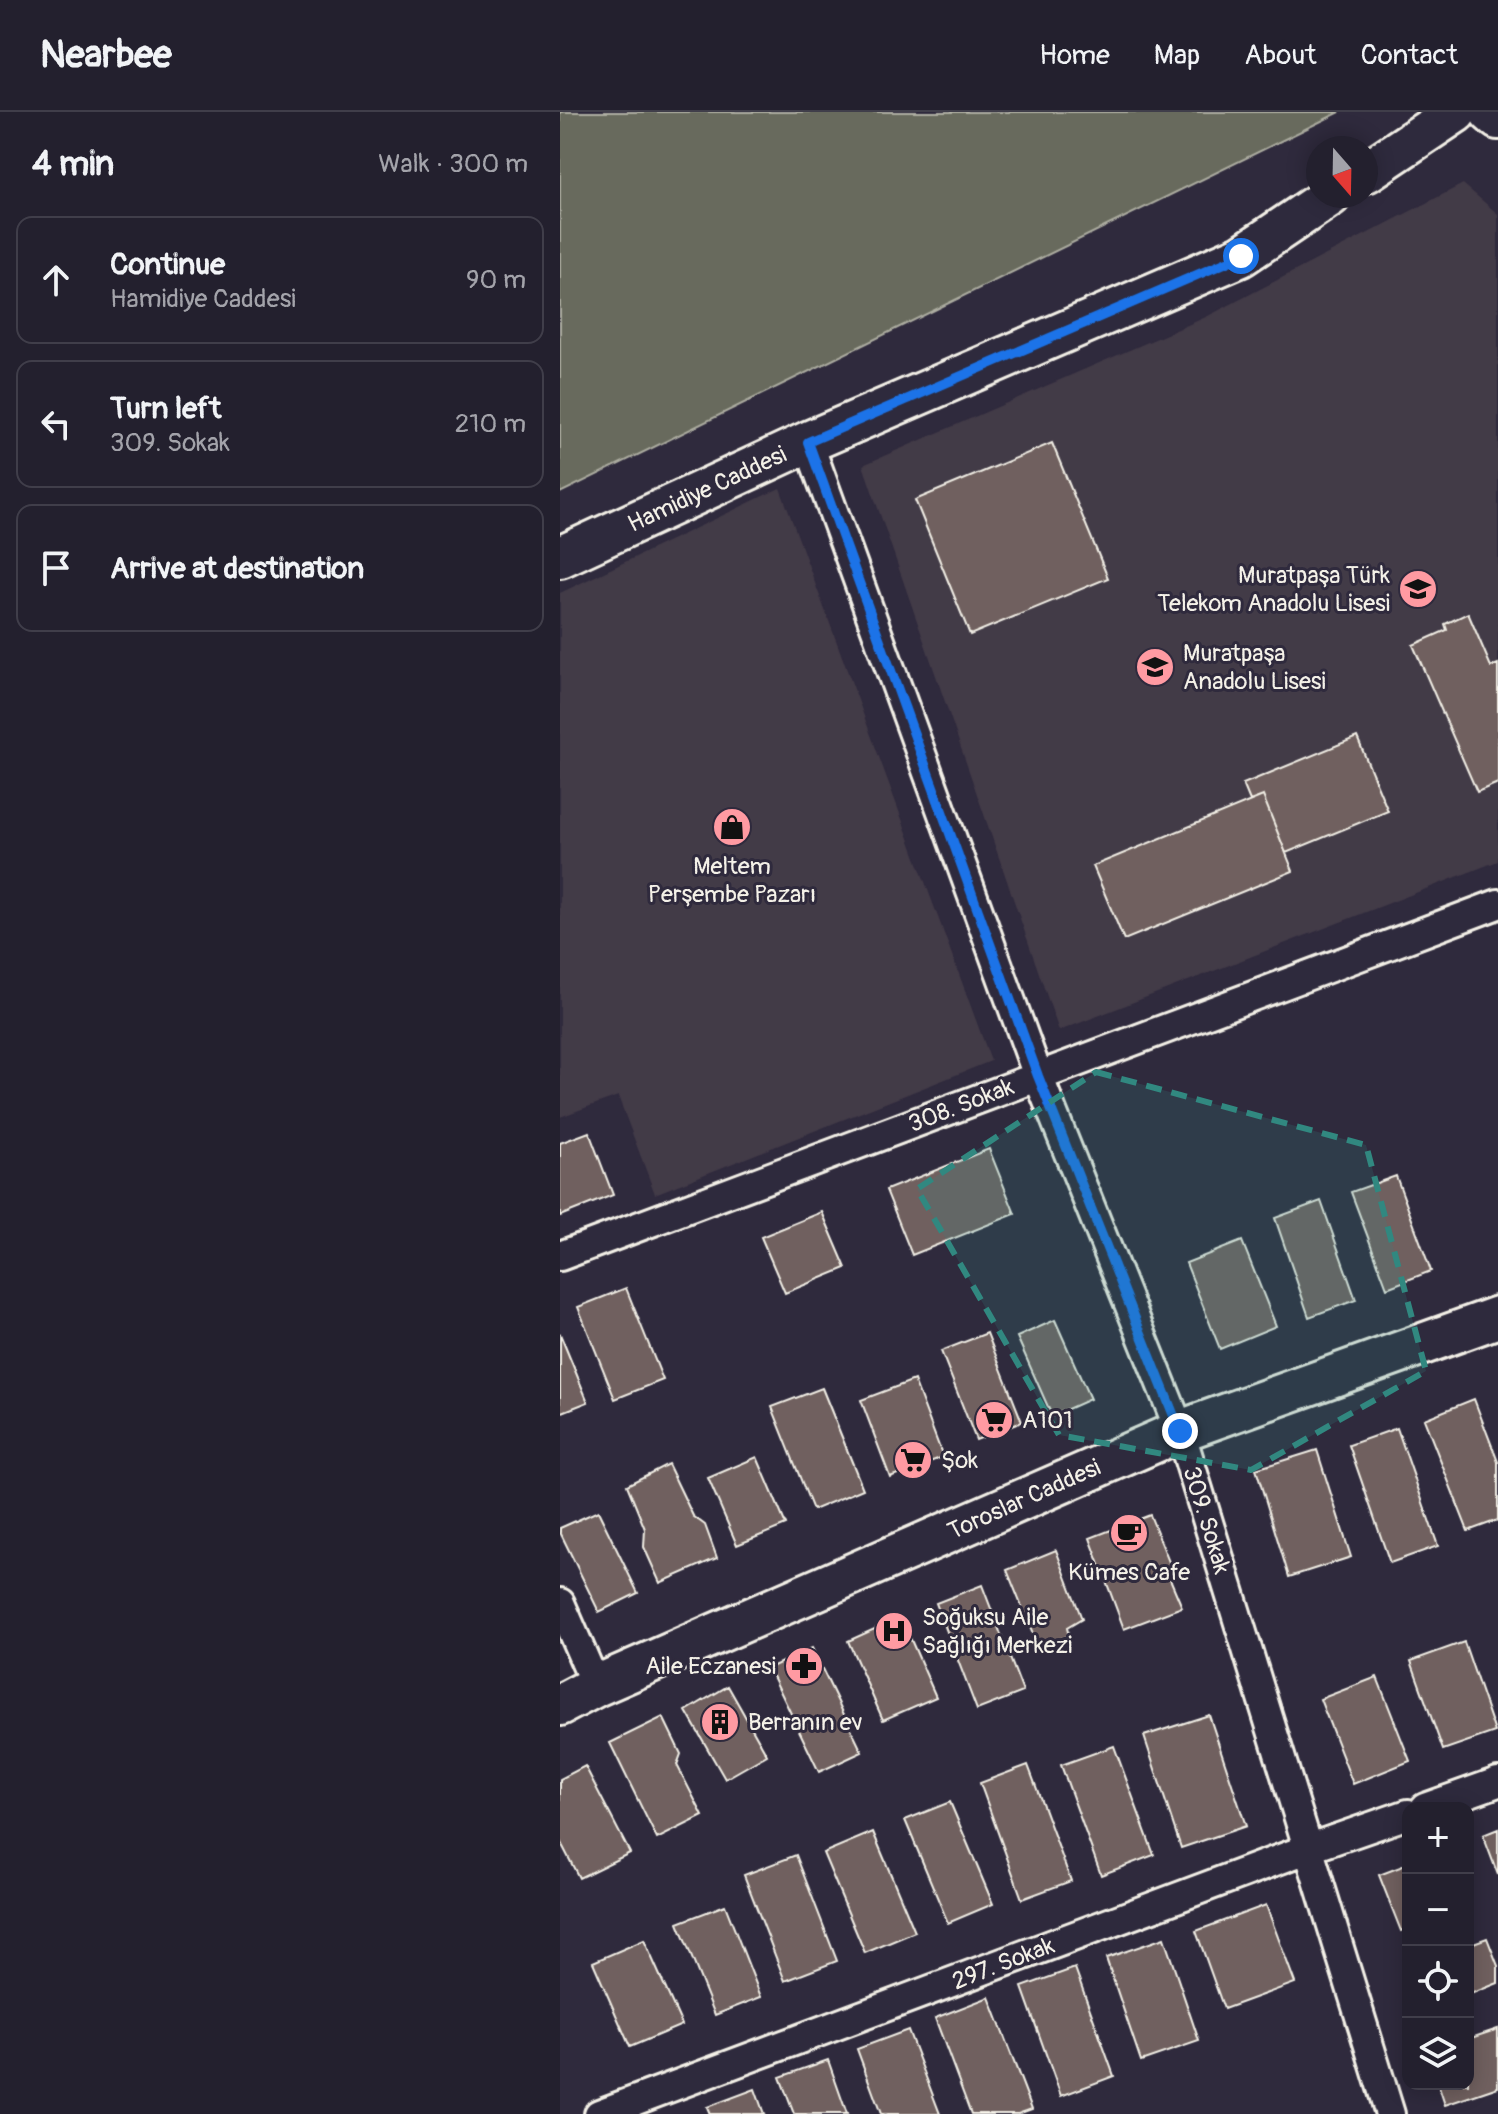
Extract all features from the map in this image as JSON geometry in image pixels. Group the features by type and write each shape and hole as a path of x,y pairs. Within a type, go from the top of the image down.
{"main road":[{"path":"1378,164 1456,112"},
{"path":"1490,112 1498,119"},
{"name":"Hamidiye Caddesi","path":"560,557 808,442 1241,256 1312,208"},
{"name":"Toroslar Caddesi","path":"560,1705 596,1686 1180,1431 1498,1317"}],"street":[{"name":"309. Sokak","path":"808,442 1038,1076 1180,1431 1390,2114"},
{"name":"308. Sokak","path":"560,1256 1498,904"},
{"path":"560,1603 596,1686"},
{"path":"1442,1802 1498,1782"},
{"name":"297. Sokak","path":"606,2113 1402,1816"}],"highlighted area":[{"path":"1096,1072 1366,1145 1426,1371 1251,1470 1059,1435 917,1189"}],"shaded area":[{"name":"Muratpaşa Anadolu Lisesi","path":"1463,184 1498,214 1498,861 1059,1031 863,465 1206,317"},
{"name":"Meltem Perşembe Pazarı","path":"780,488 991,1061 655,1194 618,1096 560,1117 560,593"}],"green space":[{"path":"560,112 1340,112 560,493"}],"building":[{"path":"1052,443 1108,578 970,635 915,500"},
{"path":"1468,613 1491,667 1498,664 1498,783 1477,792 1413,645 1447,630 1445,624"},
{"path":"1357,737 1388,811 1286,853 1263,796 1250,801 1243,784"},
{"path":"1263,796 1293,871 1124,940 1093,866"},
{"path":"589,1132 613,1195 560,1216 560,1143"},
{"path":"989,1149 1015,1214 912,1255 886,1190"},
{"path":"1396,1176 1431,1271 1387,1288 1351,1192"},
{"path":"1321,1201 1356,1300 1309,1317 1275,1218"},
{"path":"822,1212 846,1268 785,1293 761,1237"},
{"path":"1242,1241 1276,1326 1220,1349 1186,1263"},
{"path":"626,1288 663,1380 615,1399 578,1307"},
{"path":"1055,1320 1090,1399 1052,1416 1017,1337"},
{"path":"987,1333 1022,1422 976,1440 941,1351"},
{"path":"560,1334 588,1402 560,1413"},
{"path":"914,1380 943,1457 890,1477 861,1400"},
{"path":"822,1388 863,1489 813,1510 772,1407"},
{"path":"1474,1399 1498,1462 1498,1520 1468,1531 1424,1419"},
{"path":"1397,1428 1438,1546 1390,1563 1349,1445"},
{"path":"1317,1450 1351,1557 1289,1577 1256,1469"},
{"path":"757,1457 786,1525 737,1545 708,1478"},
{"path":"668,1464 693,1516 705,1525 717,1558 660,1583 644,1547 645,1529 627,1485"},
{"path":"598,1511 638,1593 599,1612 560,1532 560,1528"},
{"path":"1150,1515 1171,1567 1168,1574 1182,1607 1124,1629 1090,1538"},
{"path":"1056,1550 1082,1619 1067,1628 1069,1636 1038,1647 1007,1570"},
{"path":"982,1585 1023,1692 977,1710 936,1603"},
{"path":"901,1617 936,1697 883,1720 848,1641"},
{"path":"1464,1642 1495,1732 1443,1750 1411,1661"},
{"path":"812,1648 862,1752 819,1772 769,1668"},
{"path":"1377,1677 1410,1761 1353,1784 1320,1699"},
{"name":"Berranın ev","path":"728,1686 767,1755 725,1779 686,1711"},
{"path":"1209,1715 1246,1826 1181,1848 1144,1736"},
{"path":"663,1717 681,1754 677,1765 703,1816 657,1839 610,1743"},
{"path":"1114,1746 1154,1855 1101,1875 1061,1765"},
{"path":"1028,1765 1071,1881 1022,1899 980,1783"},
{"path":"585,1766 630,1853 579,1878 560,1841 560,1779"},
{"path":"950,1802 993,1904 948,1923 905,1820"},
{"path":"1498,1829 1498,1875 1483,1835"},
{"path":"873,1832 915,1932 865,1953 823,1853"},
{"path":"796,1855 837,1961 785,1981 744,1875"},
{"path":"1402,1866 1401,1931 1379,1875"},
{"path":"725,1905 761,1997 715,2015 678,1923"},
{"path":"1266,1905 1295,1983 1224,2009 1196,1931"},
{"path":"1164,1938 1199,2041 1141,2061 1106,1958"},
{"path":"1487,1938 1498,1966 1498,1983 1474,1993 1474,1946 1474,1943"},
{"path":"644,1940 682,2025 630,2047 593,1962"},
{"path":"1075,1968 1114,2076 1061,2096 1022,1987"},
{"path":"989,1997 1032,2109 1018,2114 971,2114 935,2018"},
{"path":"1498,2029 1498,2087 1445,2105 1440,2090 1474,2090 1474,2037"},
{"path":"908,2030 940,2114 881,2114 857,2049"},
{"path":"828,2060 847,2114 794,2114 780,2077"},
{"path":"755,2089 764,2114 710,2114 707,2107"}],"place":[{"name":"Muratpaşa Türk Telekom Anadolu Lisesi","path":"1418,589"},
{"name":"Muratpaşa Anadolu Lisesi","path":"1155,667"},
{"name":"Meltem Perşembe Pazarı","path":"732,827"},
{"name":"A101","path":"994,1420"},
{"name":"Şok","path":"913,1460"},
{"name":"Kümes Cafe","path":"1129,1533"},
{"name":"Soğuksu Aile Sağlığı Merkezi","path":"894,1631"},
{"name":"Aile Eczanesi","path":"804,1666"},
{"name":"Berranın ev","path":"720,1722"}],"route":[{"path":"1180,1431 1038,1076 808,442 1241,256"}]}
